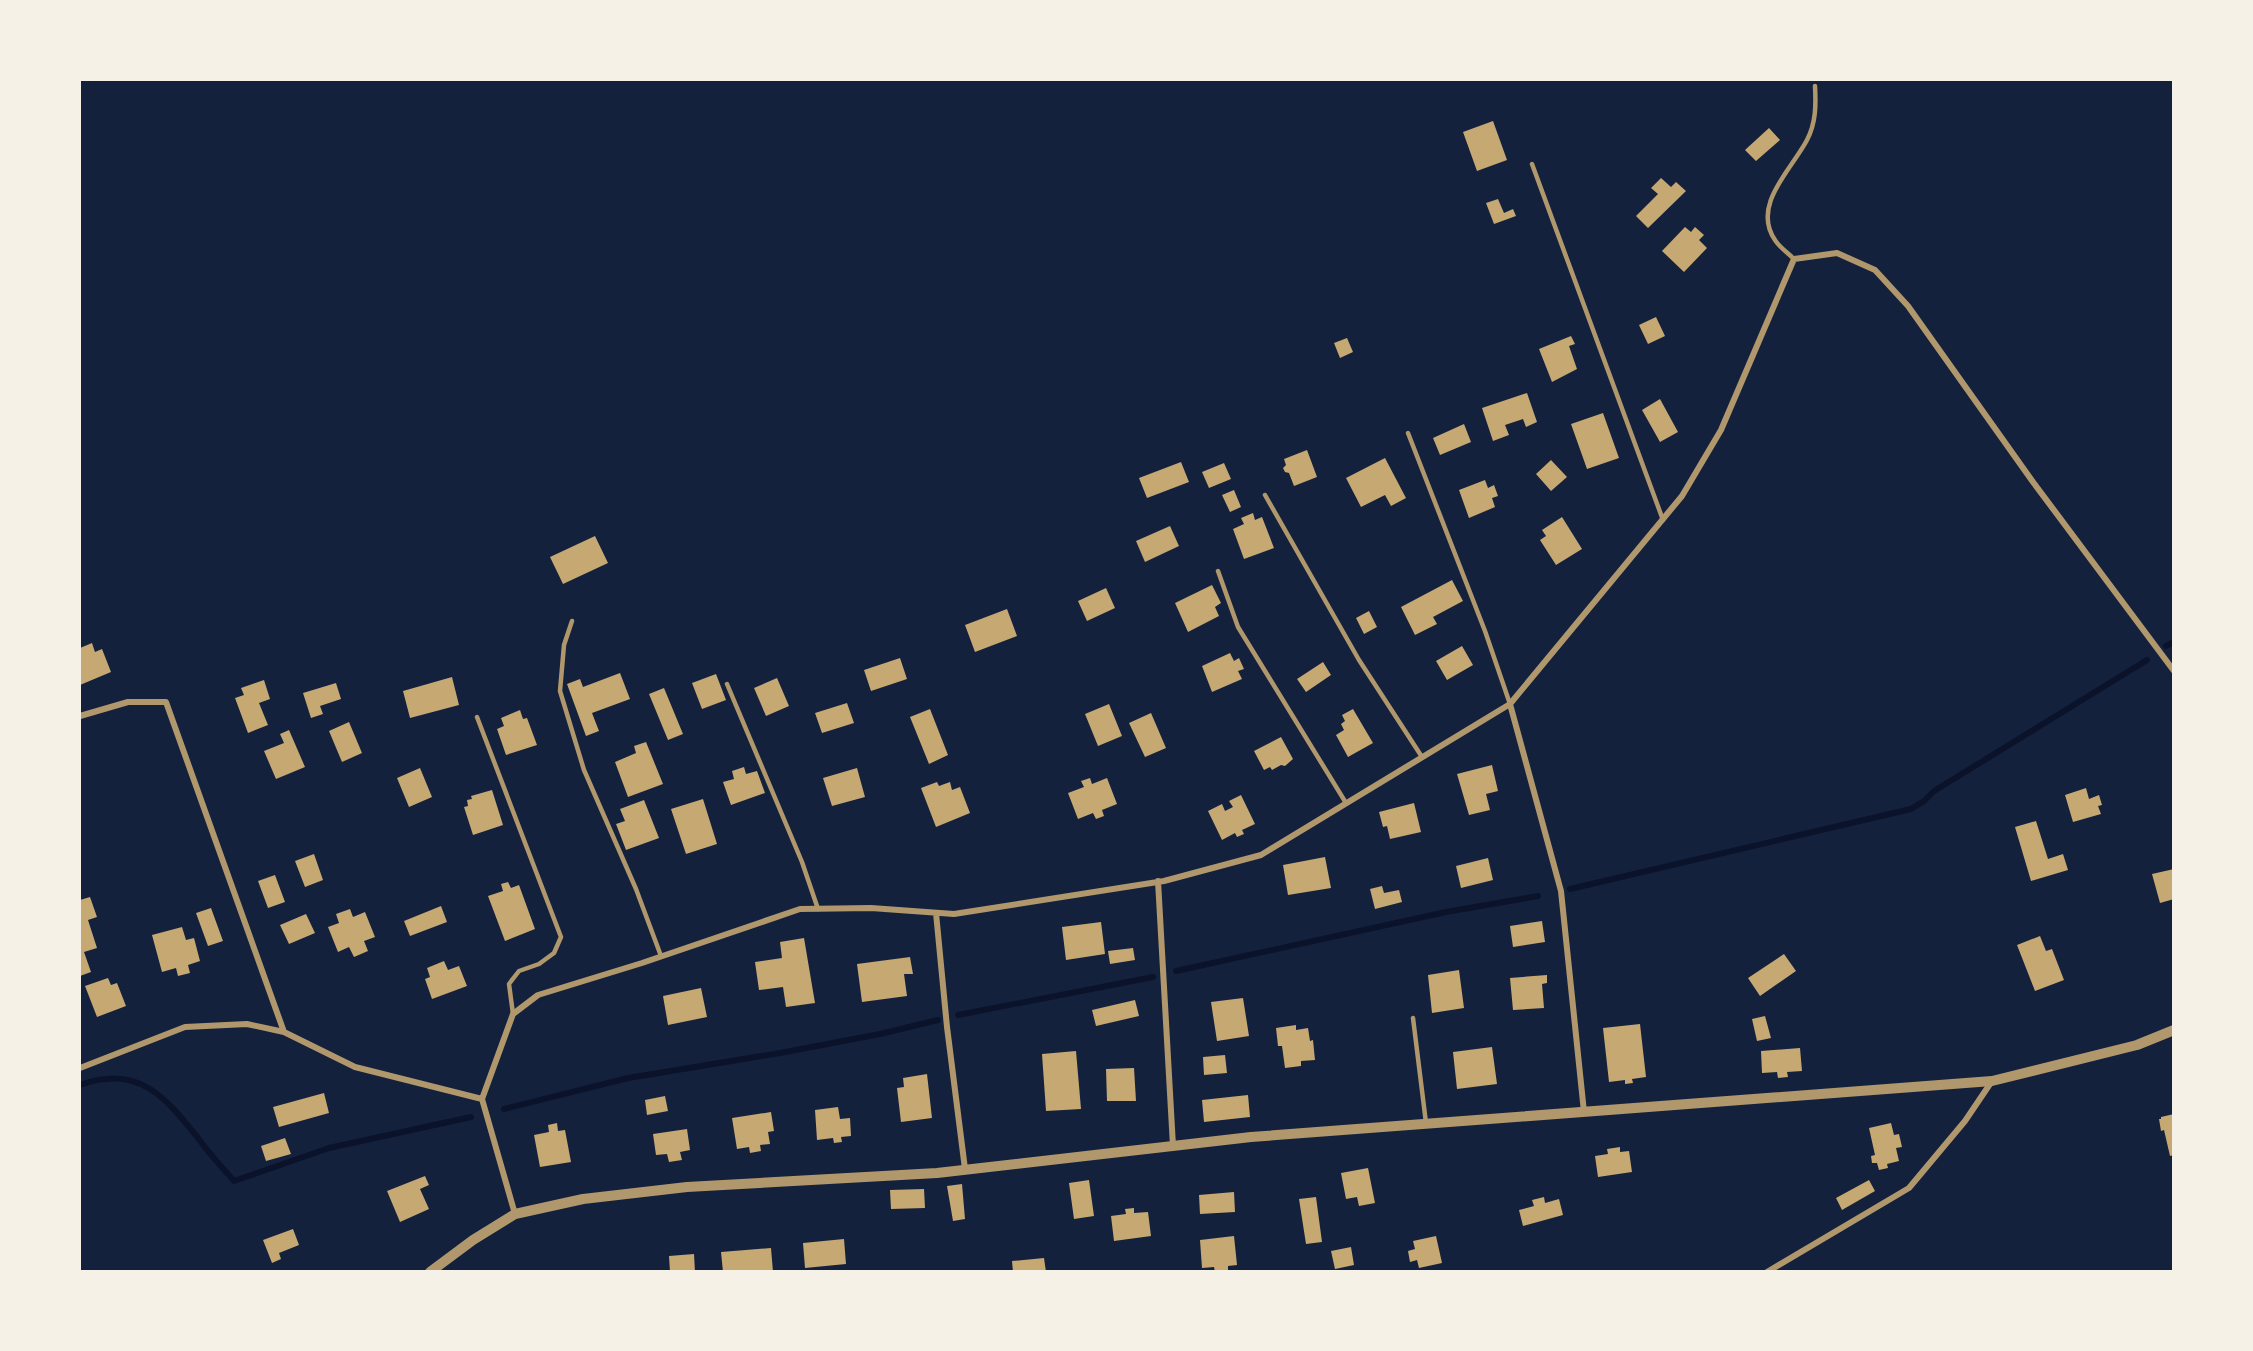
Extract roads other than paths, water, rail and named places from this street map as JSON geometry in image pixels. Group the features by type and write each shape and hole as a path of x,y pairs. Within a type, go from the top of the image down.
{"street":[{"path":"515,1214 482,1099 513,1014 538,995 800,909 871,908 954,914 1158,882 1261,855 1510,704 1682,496 1721,430 1794,259 1837,253 1875,270 1908,306 2033,482 2174,671"},
{"path":"80,716 128,702 166,702 284,1032"},
{"path":"1510,704 1561,891 1584,1112"},
{"path":"1158,882 1173,1146"},
{"path":"936,913 947,1027 965,1169"},
{"path":"80,1068 185,1027 246,1024 284,1032 355,1067 482,1099"},
{"path":"430,1272 473,1240 515,1214 583,1199 687,1187 965,1169 1251,1137 1992,1081 2137,1045 2174,1030"},
{"path":"1767,1272 1909,1188 1965,1121 1992,1081"}],"lane":[{"path":"1794,259 1774,240 1767,220 1773,193 1808,139 1816,112 1815,86"},
{"path":"1532,164 1663,520"},
{"path":"1408,432 1485,631 1510,704"},
{"path":"1265,495 1359,660 1422,757"},
{"path":"1218,570 1238,627 1346,803"},
{"path":"572,621 564,645 560,691 584,770 636,889 662,956"},
{"path":"727,684 802,862 818,909"},
{"path":"477,717 561,937 554,953 539,964 519,971 509,984 513,1014"},
{"path":"1413,1018 1426,1124"}],"waterway":[{"path":"2166,646 2174,642"},
{"path":"1570,889 1911,809 1934,791 2147,660"},
{"path":"1176,971 1446,912 1538,896"},
{"path":"958,1015 1153,977"},
{"path":"504,1109 628,1078 780,1053 880,1034 938,1020"},
{"path":"80,1085 101,1079 119,1079 136,1082 150,1089 176,1112 234,1181 329,1148 471,1117"}]}
